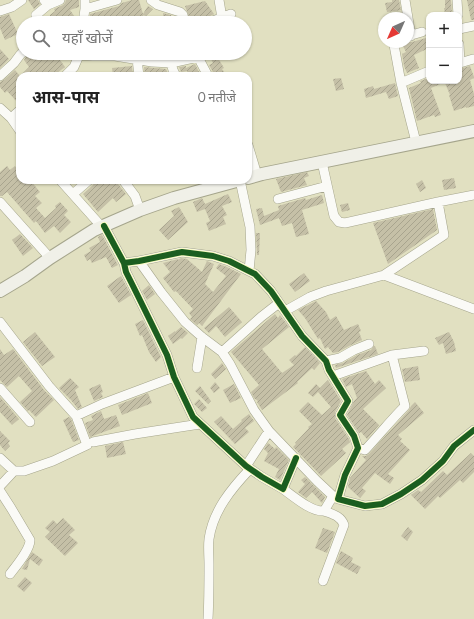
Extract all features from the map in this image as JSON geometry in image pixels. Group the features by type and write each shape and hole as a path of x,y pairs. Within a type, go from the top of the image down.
{"main road":[{"path":"252,177 474,130"},
{"path":"1,288 25,276 94,230 140,210 174,198 225,184"}],"street":[{"path":"0,11 22,0"},
{"path":"37,16 36,14 46,2 60,0"},
{"path":"84,16 85,5 117,0"},
{"path":"151,0 158,5 163,3 180,12 183,16"},
{"path":"219,0 222,16"},
{"path":"405,0 407,12"},
{"path":"457,0 458,12"},
{"path":"226,16 231,14"},
{"path":"462,28 474,26"},
{"path":"414,34 422,32"},
{"path":"395,48 401,83 416,142"},
{"path":"0,76 16,60"},
{"path":"69,72 74,67 77,60"},
{"path":"137,60 139,72"},
{"path":"142,60 171,63 181,60"},
{"path":"200,60 206,72"},
{"path":"462,63 474,61"},
{"path":"171,63 174,72"},
{"path":"401,83 426,72"},
{"path":"0,109 11,118 16,125"},
{"path":"11,118 16,114"},
{"path":"322,162 334,216 339,222 345,223 474,195"},
{"path":"64,184 103,227 124,263 126,272 167,355 174,376 193,417 248,467 262,477 306,505 340,518 343,522 344,525 323,581"},
{"path":"73,194 84,184"},
{"path":"126,184 135,196 140,210"},
{"path":"241,184 250,227 251,250 249,272"},
{"path":"278,199 327,186"},
{"path":"285,311 310,297 326,291 384,275 442,238 444,235 438,202"},
{"path":"1,205 50,258"},
{"path":"124,263 182,252 214,256 229,261 255,274 271,291 302,336 326,361 329,370 348,401 340,415 354,436 358,448 335,497 324,511"},
{"path":"139,261 185,322 222,352 230,364 254,410 269,431 335,497 365,506 382,504 401,494 422,480 443,462 454,446 474,430"},
{"path":"384,275 474,309"},
{"path":"222,352 279,303"},
{"path":"0,322 49,386 76,416 87,445 46,464 24,471 14,471 0,458"},
{"path":"197,368 202,337"},
{"path":"326,361 340,358 369,344"},
{"path":"333,376 392,355 424,351"},
{"path":"358,448 365,450 405,406 392,355"},
{"path":"76,416 102,404 174,376"},
{"path":"0,388 30,422"},
{"path":"93,442 200,424"},
{"path":"208,619 209,540 213,525 222,504 248,467 269,431"},
{"path":"283,489 296,458"},
{"path":"0,486 14,471"},
{"path":"0,491 30,540 28,549 10,574"}],"building":[{"path":"28,0 38,0 40,4 34,9"},
{"path":"66,0 79,0 79,7 70,10 74,16 50,16 55,11 54,9 65,3"},
{"path":"132,0 139,0 143,14 148,6 153,9 146,16 90,16 90,14 119,6 122,3"},
{"path":"392,0 399,0 401,10 387,12 385,3 392,2"},
{"path":"445,0 451,0 452,12 445,12"},
{"path":"467,0 474,0 474,20 471,20"},
{"path":"205,1 214,14 210,16 189,16 185,6"},
{"path":"163,13 171,15 171,16 163,16"},
{"path":"9,14 16,30 16,35 5,40 0,28 0,17"},
{"path":"426,38 426,49 414,55 419,68 407,73 402,54 406,52 404,48 414,48 414,41"},
{"path":"0,49 9,59 0,68"},
{"path":"24,60 60,60 65,67 58,72 24,72 29,67"},
{"path":"212,60 219,60 224,68 222,69 224,72 213,72 209,65 213,63"},
{"path":"195,64 199,72 181,72 179,67 186,66 186,68"},
{"path":"132,66 133,72 112,72 112,68"},
{"path":"470,66 474,77 470,80 474,94 474,106 454,111 445,84 462,84 462,68"},
{"path":"144,67 166,69 167,72 145,72"},
{"path":"15,70 17,72 16,101 7,91 5,93 0,87 0,82"},
{"path":"341,78 344,89 336,91 333,79"},
{"path":"426,79 426,84 440,84 431,88 441,115 435,117 434,115 417,121 409,88 421,83 420,81"},
{"path":"395,83 398,96 389,99 386,92 366,98 364,89 373,86 374,89"},
{"path":"7,166 10,170 15,166 16,184 33,184 40,192 35,196 42,203 36,208 45,218 60,202 68,211 64,215 71,222 60,233 54,226 45,233 36,221 34,223 7,192 0,196 0,172"},
{"path":"307,172 309,176 304,178 307,185 281,192 276,179"},
{"path":"454,178 456,188 444,190 442,180"},
{"path":"422,180 426,188 420,192 416,184"},
{"path":"118,184 126,194 116,202 113,198 98,212 83,194 93,185"},
{"path":"228,194 232,202 222,206 227,215 223,217 226,224 209,231 206,223 210,221 205,209 197,212 193,202 202,198 205,204"},
{"path":"322,195 324,203 302,210 309,234 296,237 292,223 282,226 279,218 260,225 256,209 262,208 264,216 279,210 278,206 305,198 306,200"},
{"path":"348,203 350,210 342,212 340,205"},
{"path":"179,207 188,222 168,240 159,230 174,216 171,211"},
{"path":"433,209 437,230 388,264 373,223"},
{"path":"256,233 260,233 259,255 257,255"},
{"path":"20,234 33,248 23,256 12,240"},
{"path":"102,235 118,265 112,268 106,257 92,263 90,259 87,261 84,255 91,251 89,248 100,242 98,237"},
{"path":"181,258 187,259 202,272 207,261 214,264 205,284 213,292 226,276 216,268 219,264 241,274 202,326 199,323 197,325 190,319 192,317 189,313 193,309 176,291 174,292 163,278 170,272 163,263"},
{"path":"304,273 310,281 295,292 289,284"},
{"path":"121,276 131,295 119,303 107,286"},
{"path":"149,285 155,294 147,300 142,291"},
{"path":"316,301 326,312 330,320 336,316 344,330 358,324 361,331 359,332 362,340 338,352 333,353 328,347 325,349 320,338 318,339 305,318 298,310"},
{"path":"229,307 242,322 225,337 216,326 209,333 204,328"},
{"path":"275,314 278,318 280,315 289,327 262,349 282,373 294,365 289,360 295,355 296,356 305,347 320,363 314,370 312,368 297,382 298,383 262,410 257,402 258,401 254,398 251,392 259,385 231,352"},
{"path":"143,320 161,357 156,362 149,352 142,335 140,336 135,324"},
{"path":"181,327 188,333 182,339 181,338 173,344 168,336"},
{"path":"35,332 55,357 42,366 23,342"},
{"path":"449,332 454,342 456,351 446,354 443,343 439,345 435,338"},
{"path":"374,346 378,354 336,368 335,365 343,363 357,355 371,350"},
{"path":"0,349 4,355 13,349 44,390 54,400 36,417 20,402 32,391 19,376 7,387 0,380"},
{"path":"222,363 226,369 215,379 211,374"},
{"path":"418,366 420,380 405,382 402,369"},
{"path":"366,371 375,384 379,380 386,388 363,409 379,425 367,439 361,432 359,433 347,415 357,398 352,384 346,387 342,379"},
{"path":"70,378 79,387 75,390 82,407 78,409 59,388"},
{"path":"328,380 341,401 335,412 335,418 350,442 342,449 346,453 321,476 293,447 312,424 299,411 308,402 322,415 331,407 318,392 313,397 308,393 316,384 320,388"},
{"path":"215,382 220,388 214,393 210,388"},
{"path":"100,384 103,397 94,401 89,389"},
{"path":"234,384 241,398 230,403 223,390"},
{"path":"200,386 211,401 208,404 195,391"},
{"path":"148,393 152,403 122,415 118,405"},
{"path":"0,397 19,419 12,425 0,412"},
{"path":"199,399 207,408 202,412 194,404"},
{"path":"415,402 424,413 398,435 402,439 400,441 410,450 388,474 394,478 390,484 375,473 362,488 366,491 360,498 348,487 350,478 366,460 362,456 369,454"},
{"path":"101,411 104,419 116,415 120,426 90,437 85,423 93,420 91,416"},
{"path":"249,414 254,421 245,428 249,432 235,444 214,422 221,416 233,429"},
{"path":"69,417 79,440 73,442 63,420"},
{"path":"0,431 10,441 8,443 10,446 5,451 0,445"},
{"path":"123,442 126,454 107,458 105,446"},
{"path":"268,443 275,449 276,447 289,460 280,480 275,477 279,469 264,461 268,453 264,449"},
{"path":"471,453 474,456 474,472 463,483 460,480 440,498 438,496 425,509 411,495 418,490 421,492 443,471 447,475"},
{"path":"305,477 325,497 322,503 312,492 306,498 298,492 305,484 301,480"},
{"path":"63,518 75,530 69,535 78,543 65,556 45,537 50,532 45,528 53,520 57,524"},
{"path":"408,527 413,532 407,541 401,536"},
{"path":"323,528 335,532 327,553 315,548"},
{"path":"341,551 353,558 351,562 361,567 357,574 336,563"},
{"path":"32,552 43,560 39,566 30,559 27,570 22,569"},
{"path":"25,577 32,583 24,592 17,586"}],"cycle path":[{"path":"104,226 124,263 182,252 213,256 229,261 255,274 271,291 302,336 326,361 329,370 348,401 340,415 354,436 358,448 345,475 338,499 365,506 382,504 401,494 422,480 443,461 454,446 474,430"},
{"path":"124,263 126,272 167,355 174,377 193,417 246,466 283,489 296,458"}]}
